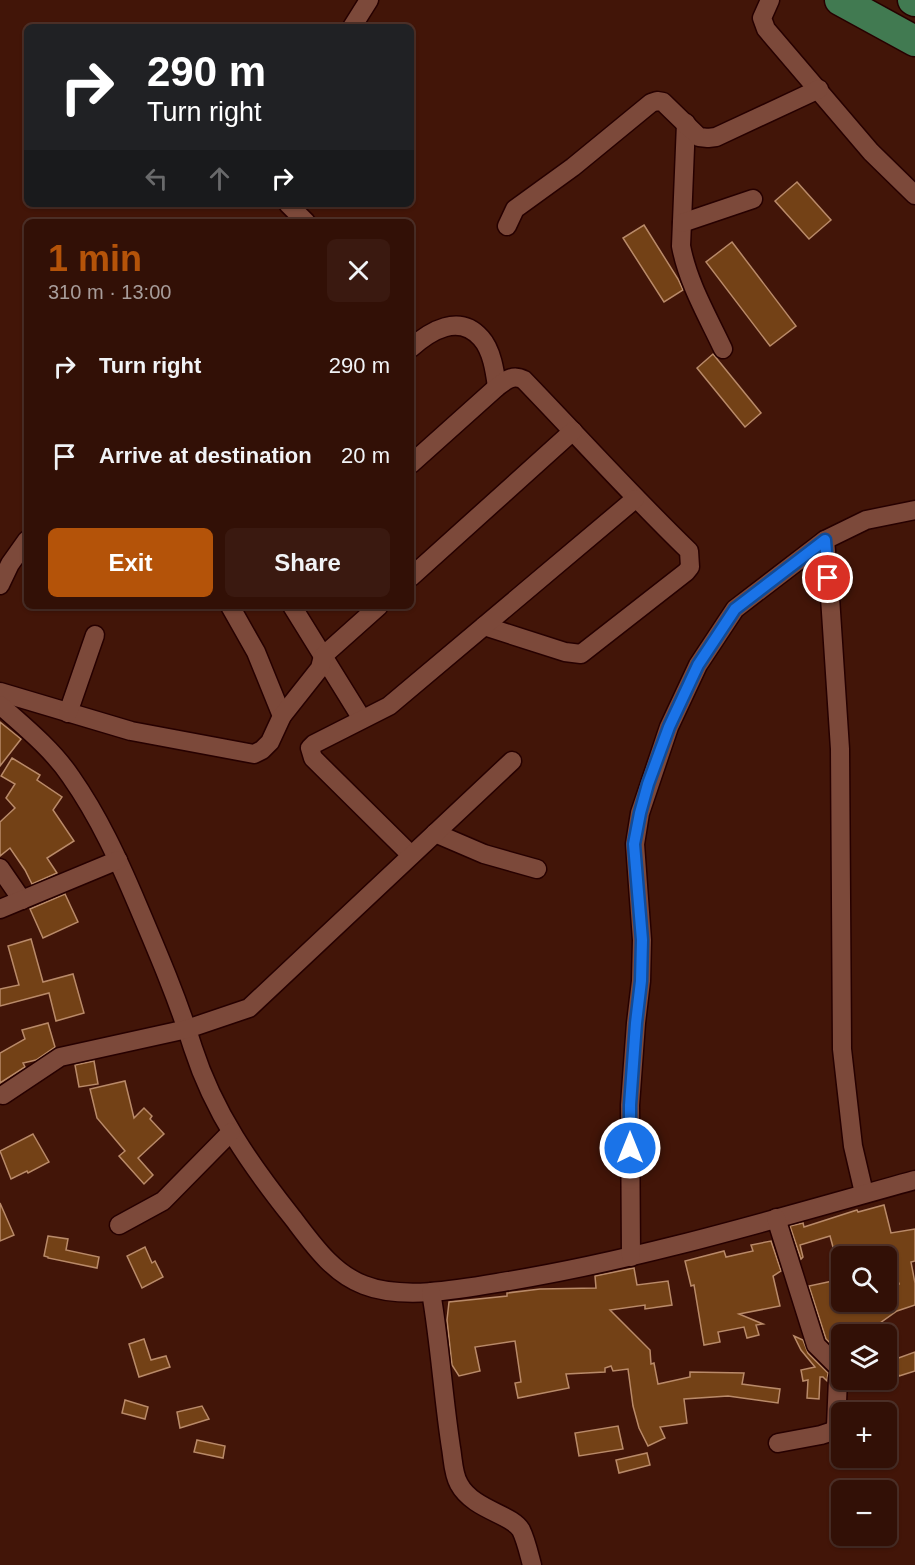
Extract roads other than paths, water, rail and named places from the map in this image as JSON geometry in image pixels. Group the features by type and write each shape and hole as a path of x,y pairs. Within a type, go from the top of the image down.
{"main road":[{"path":"840,0 915,40"}],"street":[{"path":"354,24 369,0"},
{"path":"770,0 762,18 766,30 871,152 915,195"},
{"path":"507,226 515,209 651,103 663,102 699,137 708,138 716,137 819,89"},
{"path":"686,123 681,246 688,275 723,349"},
{"path":"682,222 753,199"},
{"path":"291,207 303,219"},
{"path":"415,337 437,328 455,326 468,328 482,338 490,357 497,387"},
{"path":"414,461 497,387 512,377 519,378 524,380 573,431 635,500 689,551 690,567 686,572 581,654 565,652 484,626"},
{"path":"414,574 573,431"},
{"path":"411,855 313,758 310,748 389,706 635,500"},
{"path":"631,1257 630,1105 641,981 642,940 634,844 640,813 669,727 698,665 735,609 825,540 866,520 915,510"},
{"path":"825,540 840,749 842,1049 853,1146 864,1193"},
{"path":"0,585 24,544"},
{"path":"232,609 256,652 282,716"},
{"path":"294,609 362,719"},
{"path":"0,692 131,731 254,754 270,742 282,716 320,668 323,656 376,609"},
{"path":"68,713 95,635"},
{"path":"0,705 29,731 70,774 99,820 118,860 218,1110 252,1166 325,1260 363,1285 385,1291 431,1292 567,1271 631,1257 915,1180"},
{"path":"3,1095 60,1057 187,1029 239,1013 258,1001 512,761"},
{"path":"435,833 484,854 537,869"},
{"path":"0,909 118,860"},
{"path":"0,868 22,900"},
{"path":"119,1225 163,1201 231,1132"},
{"path":"776,1218 816,1345 840,1369 834,1431 778,1443"},
{"path":"431,1292 440,1344 446,1415 457,1482 466,1496 521,1529 532,1565"}]}
